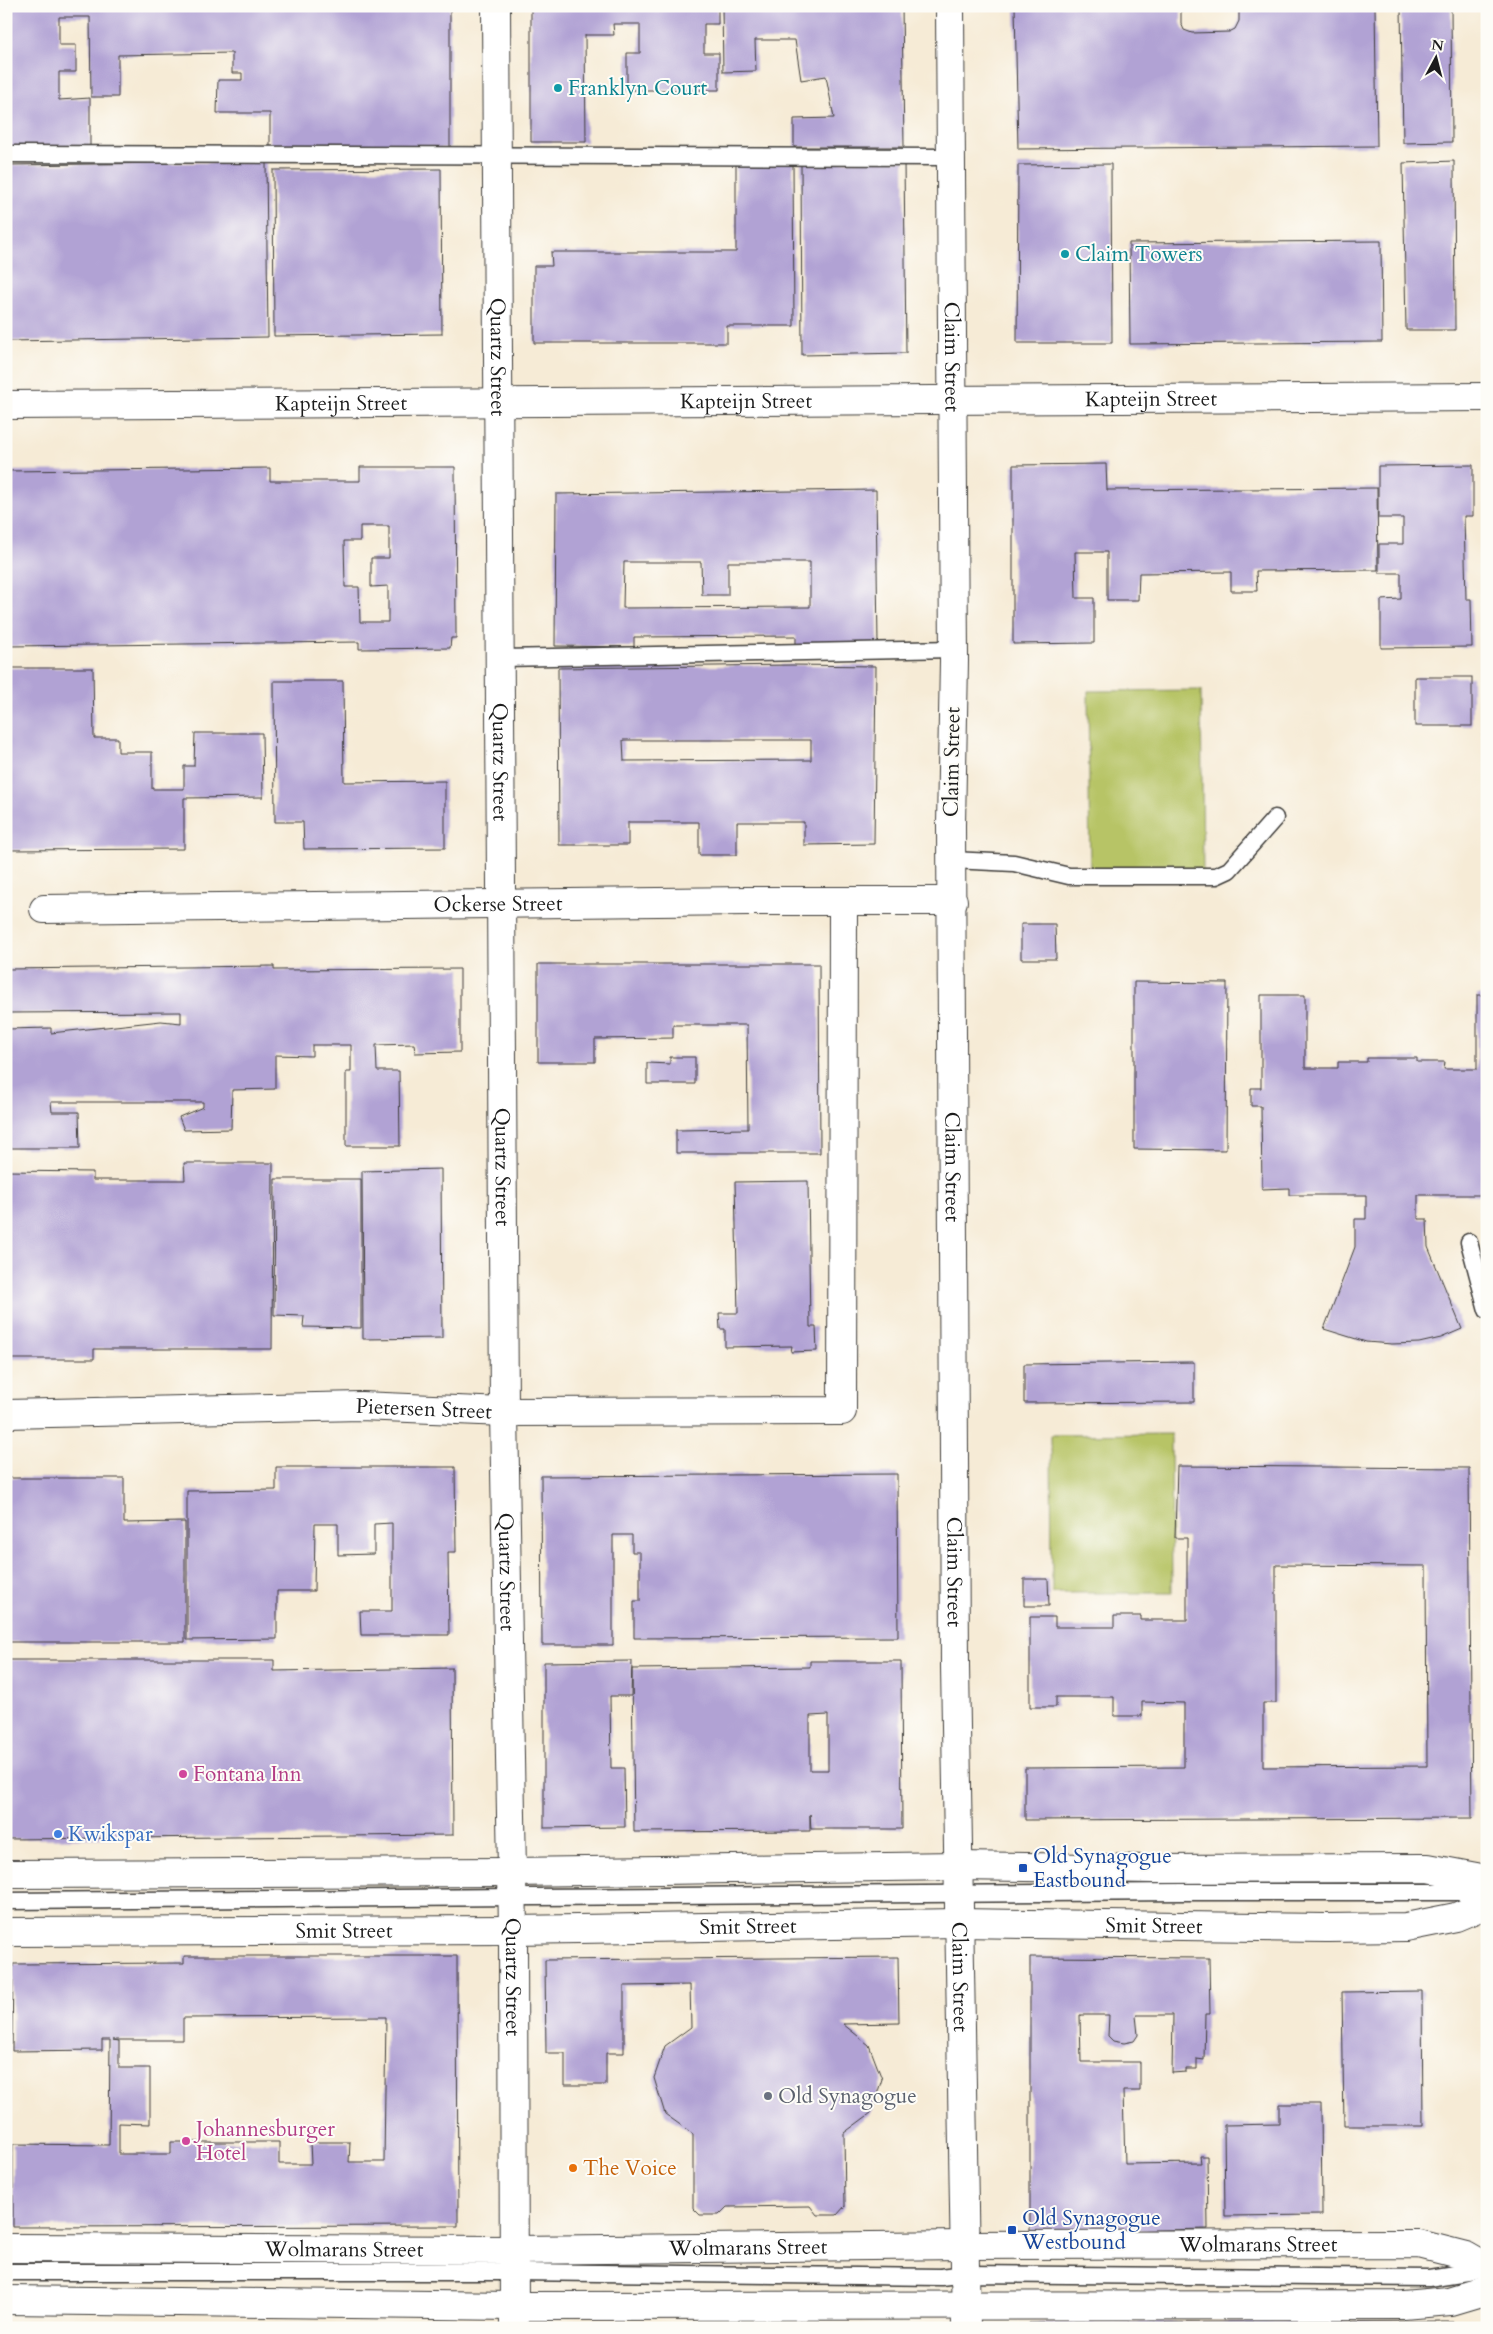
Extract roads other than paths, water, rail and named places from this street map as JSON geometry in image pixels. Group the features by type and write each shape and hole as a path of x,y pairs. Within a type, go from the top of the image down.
{"street":[{"name":"Quartz Street","path":"496,6 504,1412 513,1930 514,2317"},
{"name":"Claim Street","path":"950,6 954,649 952,860 954,1637 966,2316"},
{"name":"Kapteijn Street","path":"6,405 1487,397"},
{"name":"Pietersen Street","path":"6,1414 361,1406 504,1412 842,1411 843,901"},
{"name":"Ockerse Street","path":"44,909 501,903 953,901"},
{"path":"6,1874 512,1872 958,1866 1152,1869 1428,1868 1476,1877 1487,1881"},
{"name":"Smit Street","path":"6,1932 513,1930 959,1923 1328,1928 1406,1927 1456,1917 1487,1904"},
{"name":"Wolmarans Street","path":"6,2248 513,2261 964,2245 1419,2244 1466,2256 1487,2268"},
{"path":"6,2300 514,2317 966,2316 1403,2305 1450,2301 1487,2290"}],"lane":[{"path":"6,154 951,156"},
{"path":"499,658 954,649"},
{"path":"952,860 1014,863 1069,876 1216,876 1230,870 1274,818"},
{"path":"1469,1242 1487,1310"},
{"path":"6,1901 1487,1892"},
{"path":"6,2272 513,2261 941,2277 965,2274 1429,2278 1487,2268"}],"place":[{"name":"Franklyn Court","path":"558,88"},
{"name":"Claim Towers","path":"1065,254"},
{"name":"Fontana Inn","path":"183,1774"},
{"name":"Kwikspar","path":"58,1834"},
{"name":"Old Synagogue Eastbound","path":"1023,1868"},
{"name":"Old Synagogue","path":"768,2096"},
{"name":"Johannesburger Hotel","path":"186,2141"},
{"name":"The Voice","path":"573,2168"},
{"name":"Old Synagogue Westbound","path":"1012,2230"}]}
